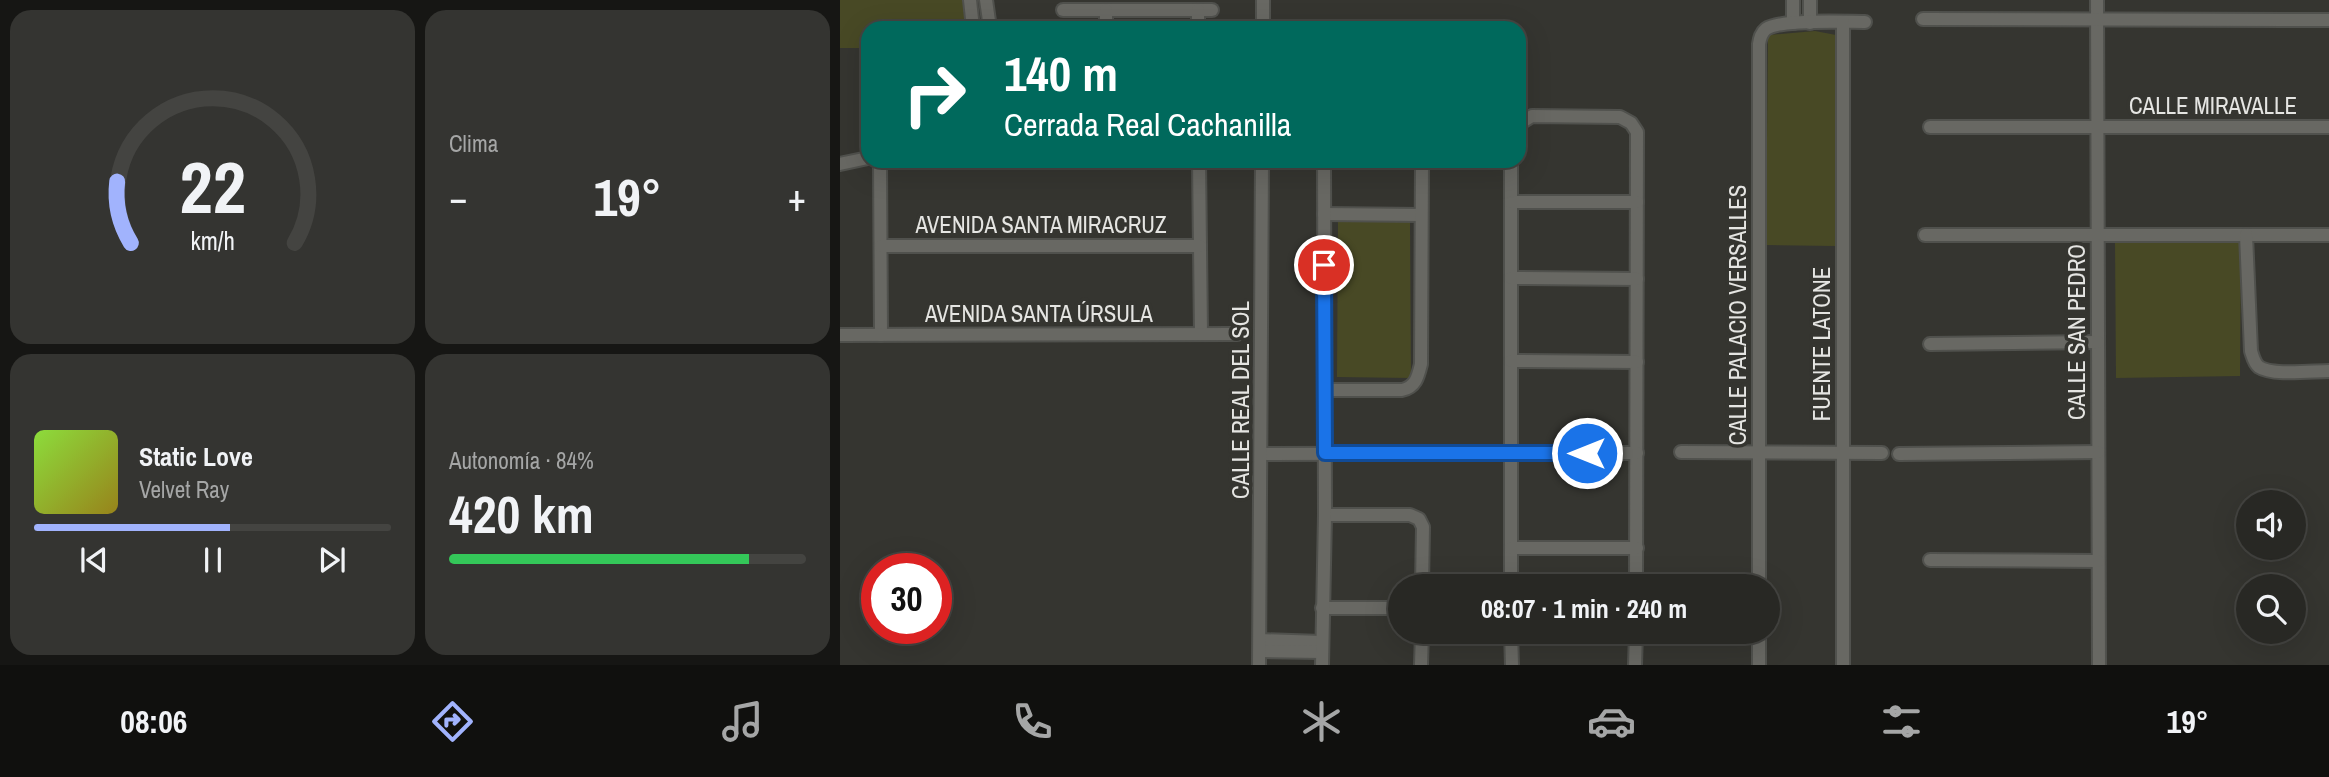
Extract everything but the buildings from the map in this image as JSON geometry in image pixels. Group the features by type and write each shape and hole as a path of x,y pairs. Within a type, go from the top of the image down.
{"street":[{"path":"970,0 973,21"},
{"path":"986,0 989,21"},
{"path":"1262,21 1263,0"},
{"path":"1793,0 1793,23 1865,22"},
{"path":"1810,0 1810,23"},
{"name":"CALLE SAN PEDRO","path":"2096,0 2099,665"},
{"path":"1063,10 1205,10 1201,21"},
{"path":"1106,10 1107,21"},
{"path":"1923,19 2329,20"},
{"name":"FUENTE LATONE","path":"1843,22 1843,665"},
{"name":"CALLE PALACIO VERSALLES","path":"1759,574 1759,44 1760,37 1768,28 1793,23"},
{"path":"1526,120 1532,116 1620,117 1626,119 1636,132 1636,574"},
{"name":"CALLE MIRAVALLE","path":"1930,127 2329,127"},
{"path":"840,164 861,160"},
{"path":"880,168 881,335"},
{"path":"1199,168 1201,334"},
{"name":"CALLE REAL DEL SOL","path":"1259,665 1262,168"},
{"path":"1260,646 1322,653 1325,515 1324,168"},
{"path":"1324,390 1402,390 1414,384 1421,364 1422,168"},
{"path":"1511,168 1511,574"},
{"path":"1511,202 1637,202"},
{"path":"1324,214 1421,215"},
{"path":"1925,235 2329,235"},
{"path":"2246,235 2251,351 2254,361 2260,368 2270,372 2329,371"},
{"name":"AVENIDA SANTA MIRACRUZ","path":"881,246 1200,246"},
{"path":"1511,278 1637,279"},
{"name":"AVENIDA SANTA ÚRSULA","path":"840,335 1237,334"},
{"path":"1930,344 2098,342"},
{"path":"1511,361 1637,362"},
{"path":"1681,452 1882,453"},
{"path":"1262,454 1637,453"},
{"path":"1899,454 2098,453"},
{"path":"1325,515 1410,515 1419,519 1423,527 1422,574"},
{"path":"1511,548 1637,548"},
{"path":"1930,560 2098,561"},
{"path":"1322,608 1388,608"},
{"path":"1422,644 1422,665"},
{"path":"1511,644 1512,665"},
{"path":"1635,665 1636,644"},
{"path":"1759,644 1759,665"}],"green space":[{"path":"840,0 964,0 968,21 861,21 861,48 840,48"},
{"path":"1815,31 1836,35 1836,246 1766,245 1768,35"},
{"path":"1410,220 1411,378 1337,377 1338,221"},
{"path":"2115,241 2241,242 2240,376 2116,378"}],"route":[{"path":"1324,265 1325,453 1587,453"}]}
